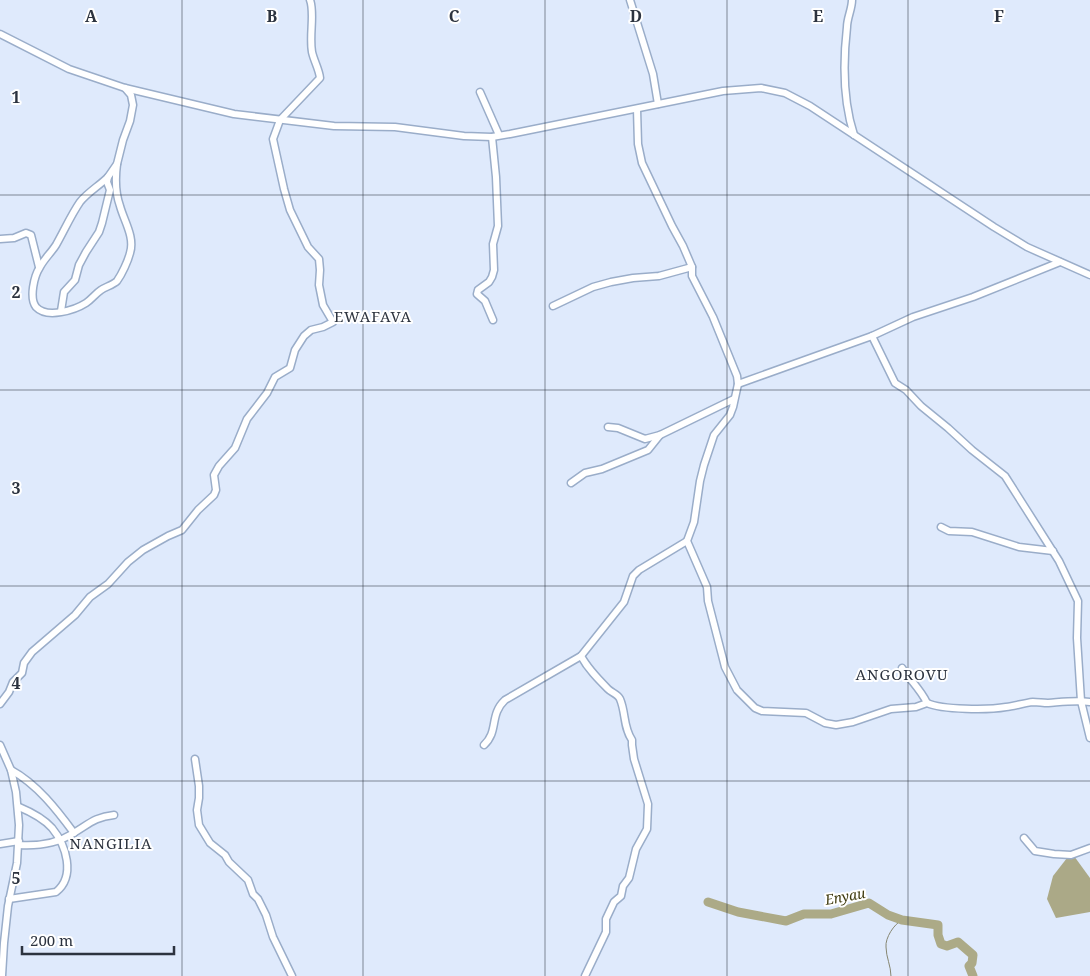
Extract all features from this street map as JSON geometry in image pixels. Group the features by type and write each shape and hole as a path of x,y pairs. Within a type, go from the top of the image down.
{"street":[{"path":"0,704 9,692 13,682 22,672 24,663 32,652 75,615 90,597 108,584 128,562 143,550 181,531 198,510 214,495 216,490 214,478 217,470 235,448 247,418 267,393 270,385 278,375 290,368 295,350 304,336 311,330 333,322 323,305 319,285 319,259 308,247 298,230 284,189 272,139 280,120 320,78 312,52 310,36 312,6 310,0"},
{"path":"630,0 653,74 658,104"},
{"path":"852,0 847,20 844,63 850,121 854,135"},
{"path":"0,34 69,69 125,88 234,114 334,126 396,127 464,136 495,136 723,91 761,88 785,93 810,106 1027,247 1090,274"},
{"path":"117,164 108,177 90,191 80,202 53,249 39,267 33,298 35,306 42,311 61,311 88,302 101,290 116,282 129,256 132,247 130,235 119,204 115,176 133,105 131,95 125,88"},
{"path":"480,92 495,136 498,226 493,244 494,270 492,278 478,290 477,294 485,301 493,320"},
{"path":"637,109 638,144 642,163 683,246 692,267 692,276 737,376 738,384 730,415 712,440 700,481 695,514 687,541 707,587 709,607 725,667 737,690 755,708 762,711 806,713 836,725 853,722 891,708 916,707 927,703 953,709 975,709 1004,708 1033,702 1090,702"},
{"path":"61,311 64,292 75,280 79,265 99,232 110,190 107,182 108,177"},
{"path":"0,239 14,238 26,233 31,235 39,267"},
{"path":"738,384 872,336 913,317 973,297 1060,262"},
{"path":"553,306 593,287 633,278 659,276 692,267"},
{"path":"872,336 895,383 906,390 921,406 1005,476 1053,551 1078,601 1077,638 1081,701 1090,738"},
{"path":"608,426 645,439 660,435 734,399"},
{"path":"571,483 585,473 602,469 648,450 660,435"},
{"path":"941,527 949,531 972,532 1019,547 1053,551"},
{"path":"484,745 493,733 493,721 497,709 505,700 581,656 624,602 633,576 639,570 687,541"},
{"path":"581,656 596,677 620,699 649,810 646,829 636,849 629,878 623,886 621,896 614,902 606,919 606,932 585,976"},
{"path":"902,668 921,692 927,703"},
{"path":"0,745 11,770 19,807 17,863 4,943 2,976"},
{"path":"195,759 199,786 196,810 199,825 210,843 225,855 229,862 248,880 266,915 273,938 292,976"},
{"path":"11,770 39,792 74,833"},
{"path":"10,899 54,893 59,890 64,882 68,869 60,840 52,828 44,820 19,807"},
{"path":"0,844 39,844 60,840 98,818 114,815"},
{"path":"1024,838 1035,851 1054,854 1071,855 1090,848"}],"shaded area":[{"path":"1074,856 1090,878 1090,912 1056,918 1047,899 1053,876 1067,858"}],"waterway":[{"name":"Enyau","path":"708,902 738,912 786,921 804,914 831,914 869,903 888,915 902,920 938,925 938,935 941,944 947,946 958,942 973,955 972,963 969,966 973,976"},
{"path":"891,976 886,943 891,932 902,920"}],"district":[{"name":"EWAFAVA","path":"373,316"},
{"name":"ANGOROVU","path":"902,674"},
{"name":"NANGILIA","path":"111,843"}]}
